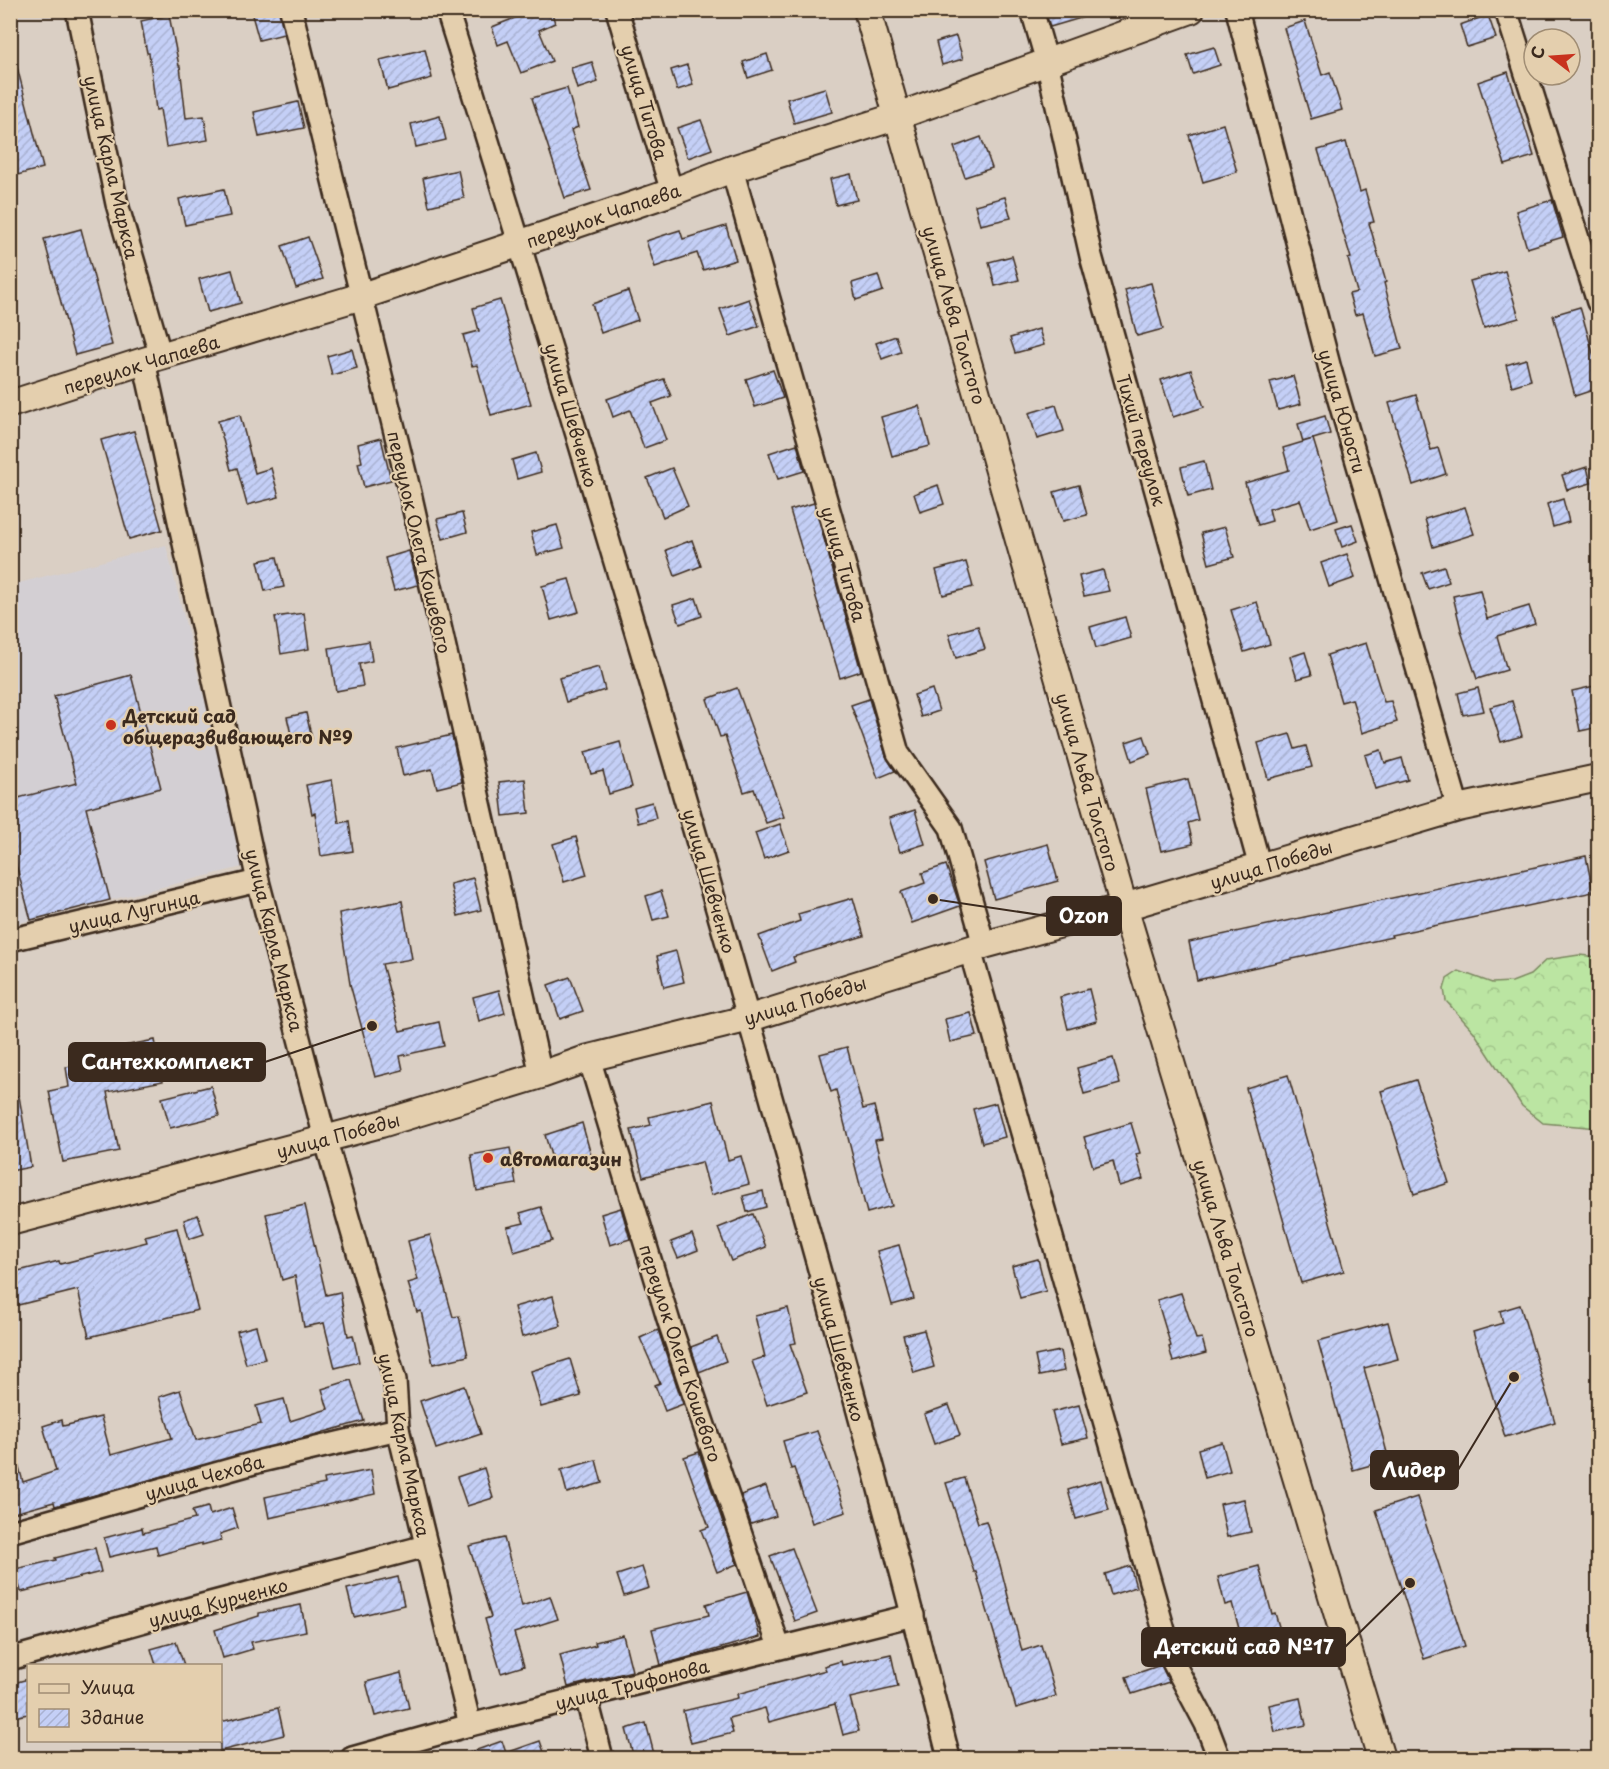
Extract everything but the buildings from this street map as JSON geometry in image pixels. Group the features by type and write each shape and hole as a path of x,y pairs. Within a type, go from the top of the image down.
{"street":[{"name":"улица Карла Маркса","path":"77,10 117,204 153,359 258,881 326,1138 395,1380 398,1429 470,1725"},
{"name":"переулок Олега Кошевого","path":"291,10 413,508 541,1075"},
{"name":"улица Шевченко","path":"447,10 521,243 750,1018 913,1615 949,1758"},
{"name":"улица Титова","path":"617,10 672,192"},
{"name":"улица Льва Толстого","path":"867,10 1124,907 1381,1758"},
{"name":"Тихий переулок","path":"1032,10 1047,62 1090,256 1260,867"},
{"name":"переулок Чапаева","path":"10,404 362,296 521,243 672,192 732,169 898,116 1191,10"},
{"name":"улица Юности","path":"1238,10 1330,369 1458,808"},
{"path":"1506,10 1599,302"},
{"name":"улица Титова","path":"732,169 898,753 951,828 977,947 1173,1662 1206,1724 1219,1758"},
{"name":"улица Победы","path":"10,1222 381,1124 589,1058 750,1018 977,947 1124,907 1458,808 1599,778"},
{"name":"улица Лугинца","path":"10,940 258,881"},
{"name":"переулок Олега Кошевого","path":"589,1058 669,1322 779,1647"},
{"name":"улица Чехова","path":"10,1532 261,1461 398,1429"},
{"name":"улица Курченко","path":"10,1659 426,1546"},
{"name":"улица Трифонова","path":"352,1758 470,1725 913,1615"},
{"path":"586,1696 602,1758"}],"shaded area":[{"name":"Детский сад общеразвивающего №9","path":"166,545 246,866 11,925 11,585"}],"green space":[{"path":"1579,955 1598,957 1598,1128 1543,1123 1522,1106 1474,1032 1446,1001 1444,989 1447,979 1459,971 1492,983 1512,982 1530,975 1546,960"}],"place":[{"name":"Детский сад общеразвивающего №9","path":"111,725"},
{"name":"Ozon","path":"933,899"},
{"name":"Сантехкомплект","path":"372,1026"},
{"name":"автомагазин","path":"488,1158"},
{"name":"Лидер","path":"1514,1377"},
{"name":"Детский сад №17","path":"1410,1583"}]}
